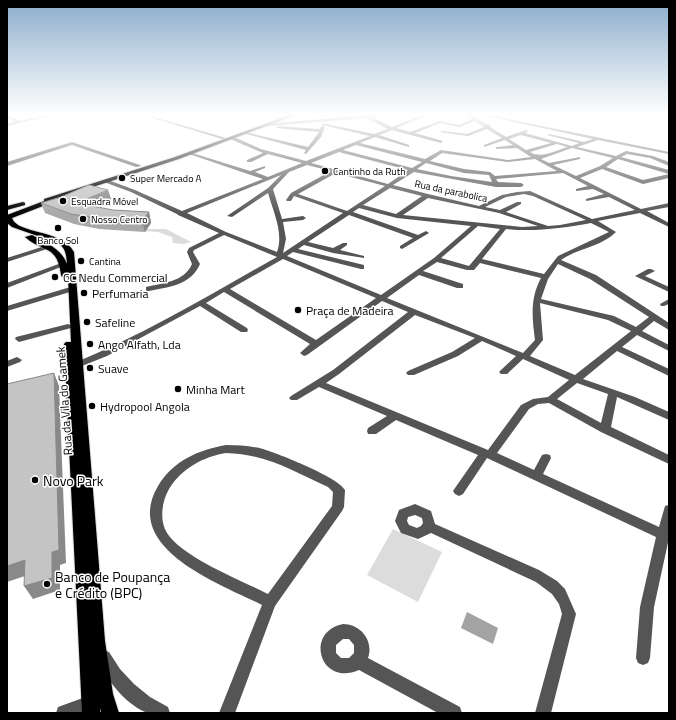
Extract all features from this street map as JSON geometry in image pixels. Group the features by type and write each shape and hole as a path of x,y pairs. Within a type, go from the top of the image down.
{"main road":[{"path":"7,210 192,148"},
{"path":"7,210 120,176 207,148"},
{"path":"174,153 178,155 190,154"},
{"path":"158,158 171,158 168,161"},
{"path":"66,243 29,232 10,222 9,217 25,209 120,176"},
{"path":"9,225 50,248 59,255 64,264"},
{"path":"50,248 55,244 66,243"},
{"name":"Rua da Vila do Gamek","path":"66,243 70,252 97,641 104,694 110,713"},
{"name":"Rua da Vila do Gamek","path":"64,264 67,290 91,708"}],"street":[{"path":"7,164 58,148"},
{"path":"85,148 138,166"},
{"name":"Rua da parabolica","path":"251,148 304,161 388,186 500,212 546,227 594,221 642,212 669,205"},
{"path":"303,148 309,149 304,161"},
{"path":"230,216 270,189 288,172 304,161 344,148"},
{"path":"373,148 464,171 490,174 496,185"},
{"path":"498,148 502,148"},
{"path":"522,148 536,158 562,172 668,224"},
{"path":"527,151 539,148"},
{"path":"77,365 104,354 224,290 281,255 292,250 443,151 502,161 536,158 570,148"},
{"path":"575,148 618,157 669,172"},
{"path":"602,154 613,148"},
{"path":"644,148 669,153"},
{"path":"338,150 387,165 434,176 496,185 521,185"},
{"path":"249,161 269,152"},
{"path":"575,178 602,167 629,152 669,164"},
{"path":"190,154 266,178"},
{"path":"549,164 578,158"},
{"path":"374,168 387,165"},
{"path":"249,172 263,167"},
{"path":"602,167 643,182 669,176"},
{"path":"335,171 291,197 309,198 346,214 418,237"},
{"path":"180,214 266,178 288,172"},
{"path":"493,178 562,172"},
{"path":"663,178 669,181"},
{"path":"106,181 158,202 180,214 224,233 281,255 414,312 482,338 577,380 613,394 632,399 669,416"},
{"path":"578,190 593,187"},
{"path":"270,189 280,222 282,248 281,255"},
{"path":"481,207 500,197 530,193 594,221 613,232 563,256 556,261 539,288 535,314 539,340 504,372"},
{"path":"588,200 609,195"},
{"path":"397,216 427,196"},
{"path":"455,202 459,196"},
{"path":"500,212 519,203"},
{"path":"358,206 397,216 505,227 546,227"},
{"path":"280,222 303,218"},
{"path":"304,353 436,259 477,224"},
{"path":"436,259 471,268 505,227"},
{"path":"149,289 188,277 195,269 196,264 191,256 190,249 224,233"},
{"path":"402,247 426,233"},
{"path":"302,243 362,257"},
{"path":"334,251 345,244"},
{"path":"7,260 50,248"},
{"path":"292,250 361,267"},
{"path":"478,260 545,277"},
{"path":"556,261 593,277 669,327"},
{"path":"7,286 64,264"},
{"path":"651,271 639,276 669,290"},
{"path":"418,272 460,286"},
{"path":"7,309 67,290"},
{"path":"224,290 316,344"},
{"path":"537,300 611,318 637,330 669,348"},
{"path":"200,303 244,330"},
{"path":"294,398 320,384 414,312"},
{"path":"550,400 577,380 654,317"},
{"path":"19,339 68,326"},
{"path":"411,373 455,354 482,338"},
{"path":"616,347 669,373"},
{"path":"7,364 17,360"},
{"path":"320,384 488,454 664,535"},
{"path":"605,429 613,394"},
{"path":"459,491 525,407 536,401 550,400 669,460"},
{"path":"372,432 395,415"},
{"path":"227,713 270,602 338,507 339,490 332,484 250,449 234,447 215,450 197,456 182,466 168,480 159,496 156,512 159,527 165,540 192,561 270,602"},
{"path":"537,476 546,458"},
{"path":"643,658 647,607 669,510"},
{"path":"428,526 534,574 549,582 560,592 565,602 568,614 543,713"},
{"path":"97,641 104,659 116,677 132,693 162,713"},
{"path":"358,661 454,713"},
{"path":"64,713 91,708"}],"shaded area":[{"path":"143,229 166,229 191,242 184,244 173,243 172,237 158,232 142,231"},
{"path":"393,529 442,552 418,602 367,575"},
{"path":"467,612 498,628 493,644 461,628"}],"building":[{"path":"89,185 108,190 77,203 113,210 149,212 142,221 96,218 71,214 41,203 61,197"},
{"name":"Novo Park","path":"54,373 59,550 52,552 52,578 24,586 25,560 7,566 7,384"}],"place":[{"name":"Cantinho da Ruth","path":"325,171"},
{"name":"Super Mercado A","path":"122,178"},
{"name":"Esquadra Móvel","path":"63,201"},
{"name":"Nosso Centro","path":"83,219"},
{"name":"Banco Sol","path":"58,228"},
{"name":"Cantina","path":"81,261"},
{"name":"CC Nedu Commercial","path":"55,277"},
{"name":"Perfumaria","path":"84,293"},
{"name":"Praça de Madeira","path":"298,310"},
{"name":"Safeline","path":"87,322"},
{"name":"Ango Alfath, Lda","path":"90,344"},
{"name":"Suave","path":"90,368"},
{"name":"Minha Mart","path":"178,389"},
{"name":"Hydropool Angola","path":"92,406"},
{"name":"Novo Park","path":"35,480"},
{"name":"Banco de Poupança e Crédito (BPC)","path":"47,584"}]}
